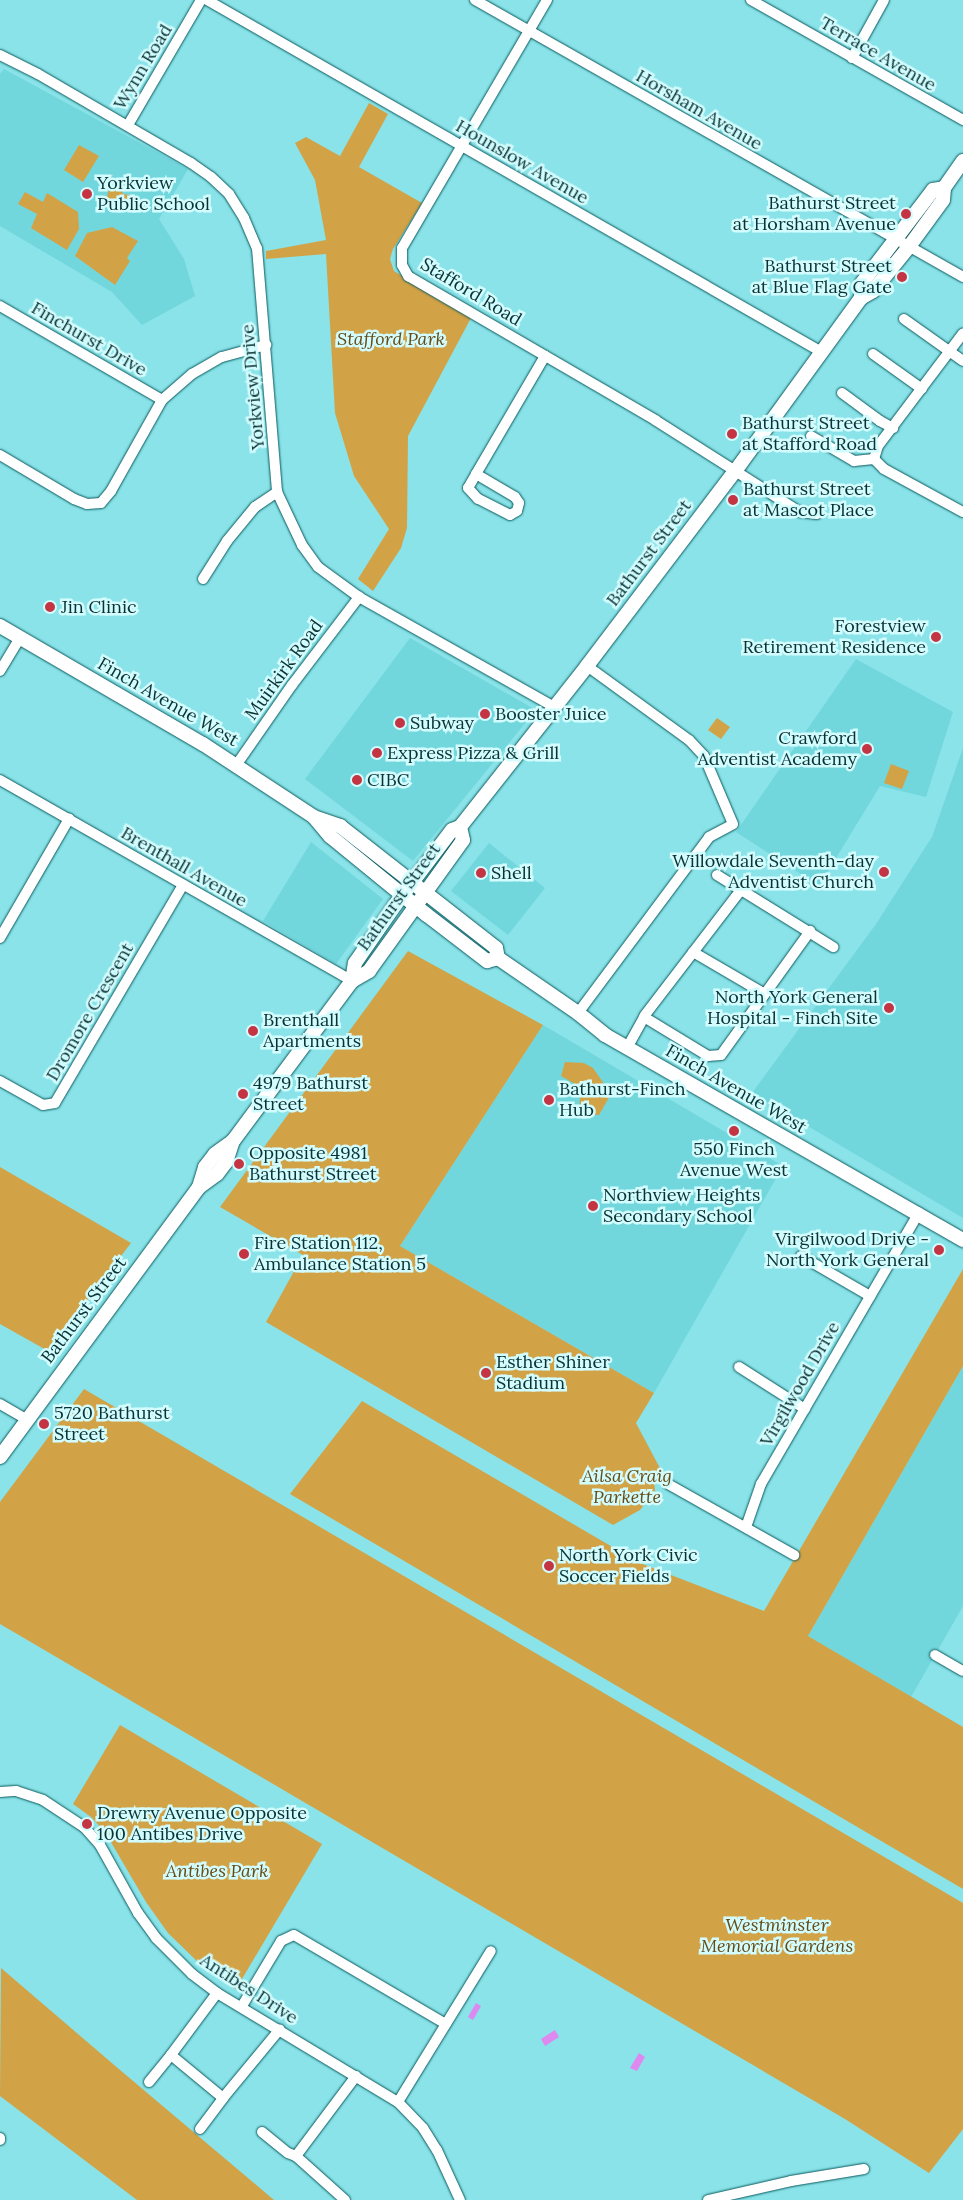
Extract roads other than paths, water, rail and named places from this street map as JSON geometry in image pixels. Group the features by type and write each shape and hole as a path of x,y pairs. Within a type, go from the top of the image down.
{"main road":[{"name":"Bathurst Street","path":"352,982 355,963 412,882 452,830 460,827 587,666 736,470 861,298 873,291 908,248 943,200 944,188 963,162"},
{"name":"Bathurst Street","path":"861,298 862,283 933,190 944,188"},
{"name":"Finch Avenue West","path":"0,626 237,764 314,816 340,826 496,948 498,958"},
{"name":"Finch Avenue West","path":"314,816 330,836 487,960 498,958 627,1048 919,1213 963,1240"},
{"name":"Bathurst Street","path":"0,1457 26,1419 199,1188 219,1171 226,1162 233,1142 352,982 368,971 426,892 463,840 460,827"}],"street":[{"name":"Wynn Road","path":"128,125 201,0"},
{"name":"Hounslow Avenue","path":"207,0 820,352"},
{"name":"Horsham Avenue","path":"475,0 908,248 963,277"},
{"name":"Stafford Road","path":"547,0 402,248 402,265 408,276 736,470 800,512 817,514"},
{"name":"Terrace Avenue","path":"751,0 963,120"},
{"path":"852,58 884,0"},
{"name":"Yorkview Drive","path":"0,55 38,74 128,125 211,177 228,194 244,218 257,248 277,492 302,545 318,567 359,597 554,707"},
{"name":"Finchurst Drive","path":"0,306 162,400"},
{"path":"904,318 963,361"},
{"path":"874,459 878,446 950,353 963,333"},
{"path":"0,455 74,499 87,504 101,503 111,491 162,400 192,374 222,356 266,345"},
{"path":"873,354 922,389"},
{"path":"476,474 515,498 519,503 517,512 510,515 478,499 468,488 476,474 545,356"},
{"path":"842,393 880,421 893,428"},
{"path":"811,436 854,462 874,459"},
{"path":"874,459 884,469 963,512"},
{"path":"203,578 227,541 255,507 277,492"},
{"name":"Muirkirk Road","path":"237,764 292,685 359,597"},
{"path":"0,672 20,638"},
{"path":"578,1012 709,837 733,824 704,756 689,740 587,666"},
{"name":"Brenthall Avenue","path":"0,780 352,982"},
{"path":"0,938 69,819"},
{"path":"717,875 833,947"},
{"name":"Dromore Crescent","path":"0,1081 43,1105 55,1103 183,885"},
{"path":"627,1048 644,1017 742,890"},
{"path":"644,1017 708,1056 716,1057 724,1052 810,932"},
{"path":"694,952 766,994"},
{"name":"Virgilwood Drive","path":"746,1527 761,1484 919,1213"},
{"path":"801,1256 870,1296"},
{"path":"739,1368 805,1408"},
{"path":"0,1404 26,1419"},
{"path":"668,1484 794,1555"},
{"path":"935,1655 963,1671"},
{"name":"Antibes Drive","path":"0,1792 16,1791 43,1800 84,1827 100,1845 138,1913 156,1938 179,1962 217,1993 242,2006 398,2102 422,2128 437,2150 460,2200"},
{"path":"242,2006 281,1940 294,1936 446,2024"},
{"path":"398,2102 491,1951"},
{"path":"149,2082 217,1993"},
{"path":"200,2129 280,2029"},
{"path":"171,2055 223,2098"},
{"path":"296,2156 356,2076"},
{"path":"262,2132 288,2153 296,2156 345,2200"},
{"path":"708,2200 791,2181 864,2169"}],"place":[{"name":"Yorkview Public School","path":"87,194"},
{"name":"Bathurst Street at Horsham Avenue","path":"906,214"},
{"name":"Bathurst Street at Blue Flag Gate","path":"902,277"},
{"name":"Bathurst Street at Stafford Road","path":"732,434"},
{"name":"Bathurst Street at Mascot Place","path":"733,500"},
{"name":"Jin Clinic","path":"50,607"},
{"name":"Forestview Retirement Residence","path":"936,637"},
{"name":"Booster Juice","path":"485,714"},
{"name":"Subway","path":"400,723"},
{"name":"Crawford Adventist Academy","path":"867,749"},
{"name":"Express Pizza & Grill","path":"377,753"},
{"name":"CIBC","path":"357,780"},
{"name":"Willowdale Seventh-day Adventist Church","path":"884,872"},
{"name":"Shell","path":"481,873"},
{"name":"North York General Hospital - Finch Site","path":"889,1008"},
{"name":"Brenthall Apartments","path":"253,1031"},
{"name":"4979 Bathurst Street","path":"243,1094"},
{"name":"Bathurst-Finch Hub","path":"549,1100"},
{"name":"550 Finch Avenue West","path":"734,1131"},
{"name":"Opposite 4981 Bathurst Street","path":"239,1164"},
{"name":"Northview Heights Secondary School","path":"593,1206"},
{"name":"Virgilwood Drive - North York General","path":"939,1250"},
{"name":"Fire Station 112, Ambulance Station 5","path":"244,1254"},
{"name":"Esther Shiner Stadium","path":"486,1373"},
{"name":"5720 Bathurst Street","path":"44,1424"},
{"name":"North York Civic Soccer Fields","path":"549,1566"},
{"name":"Drewry Avenue Opposite 100 Antibes Drive","path":"87,1824"}],"park label":[{"name":"Stafford Park","path":"391,339"},
{"name":"Ailsa Craig Parkette","path":"627,1487"},
{"name":"Antibes Park","path":"217,1871"},
{"name":"Westminster Memorial Gardens","path":"777,1936"}]}
